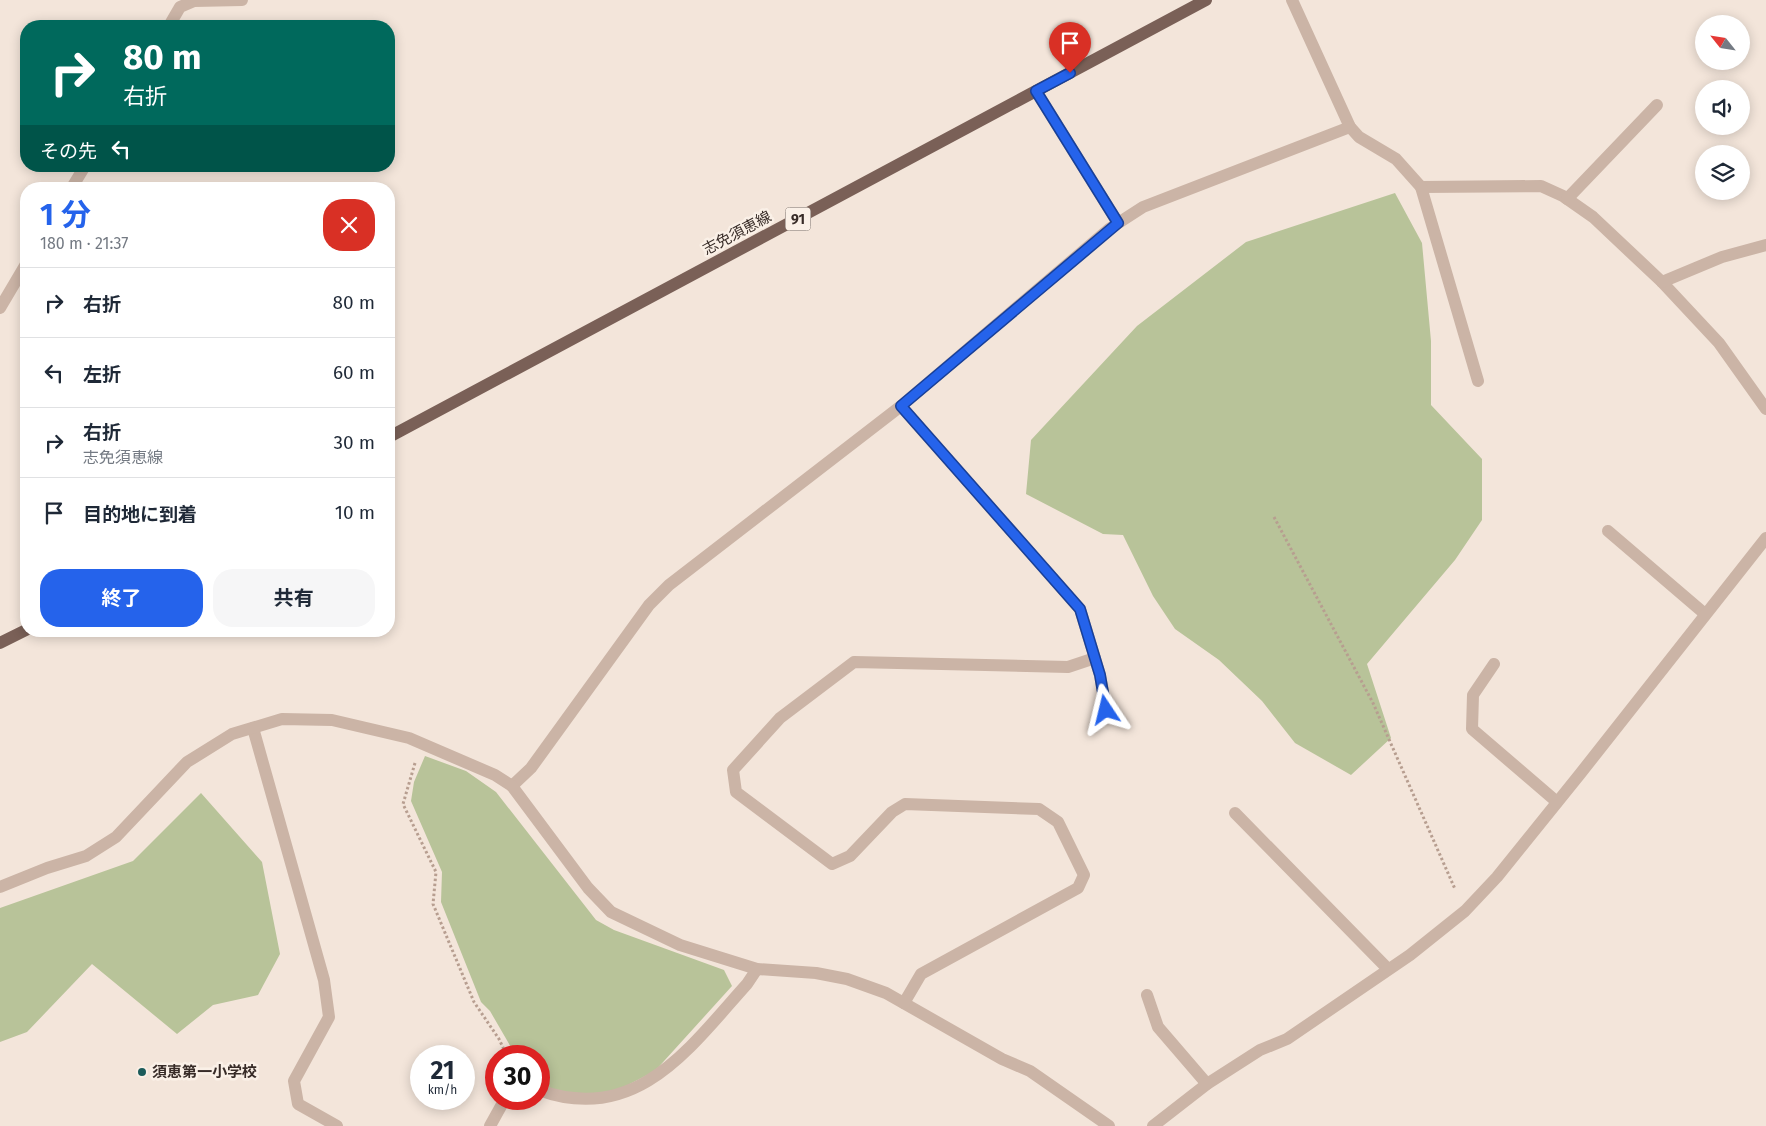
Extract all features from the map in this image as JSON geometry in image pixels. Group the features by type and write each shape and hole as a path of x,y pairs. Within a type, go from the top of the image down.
{"main road":[{"name":"志免須恵線","path":"395,434 1206,0"},
{"path":"0,643 20,633"}],"street":[{"path":"172,20 180,7 194,1 242,0"},
{"path":"1292,0 1350,127 1359,137 1396,158 1421,187 1478,381"},
{"path":"1036,91 1118,223"},
{"path":"1567,199 1657,105"},
{"path":"512,786 531,768 649,605 668,585 901,406 1118,223 1143,207 1350,127"},
{"path":"1421,187 1541,186 1567,199 1593,217 1662,282 1719,343 1766,409"},
{"path":"1662,282 1722,257 1766,245"},
{"path":"0,308 20,274"},
{"path":"901,406 1080,609 1106,710"},
{"path":"1608,530 1706,614"},
{"path":"1153,1126 1207,1084 1260,1050 1287,1039 1388,969 1465,911 1497,877 1766,538"},
{"path":"904,1003 921,974 1078,888 1084,875 1058,822 1039,809 905,804 892,812 850,856 832,864 736,792 733,770 780,718 854,662 1068,667 1094,658"},
{"path":"1494,664 1473,695 1472,729 1557,802"},
{"path":"0,887 47,868 86,856 116,837 187,762 232,734 282,719 332,720 422,743 512,786 588,888 611,912 680,945 757,969 816,973 847,979 886,993 1002,1059 1030,1071 1109,1126"},
{"path":"253,728 324,980 329,1017 294,1081 298,1104 337,1126"},
{"path":"1235,813 1388,969"},
{"path":"550,1096 556,1100 584,1105 614,1103 647,1090 675,1068 747,984 757,969"},
{"path":"1148,995 1158,1027 1207,1084"},
{"path":"490,1126 499,1110"}],"path":[{"path":"1274,517 1373,703 1465,911"},
{"path":"422,743 403,804 436,872 433,904 474,1002 502,1045"}],"green space":[{"path":"1395,193 1422,243 1431,341 1431,405 1482,459 1482,520 1455,560 1367,664 1391,738 1351,775 1295,743 1262,701 1219,660 1175,629 1153,596 1123,535 1103,534 1026,494 1031,440 1137,326 1246,242"},
{"path":"425,756 466,771 496,792 596,920 614,930 724,970 732,986 655,1071 622,1088 596,1096 565,1095 550,1088 550,1045 510,1045 490,1011 481,1002 441,902 442,872 411,801 414,782"},
{"path":"201,793 262,862 280,954 258,995 213,1005 177,1034 92,964 27,1032 0,1042 0,908 133,861"}],"place":[{"name":"須恵第一小学校","path":"142,1072"}],"route":[{"path":"1070,73 1036,91 1118,223 901,406 1080,609 1100,675 1106,710"}]}
